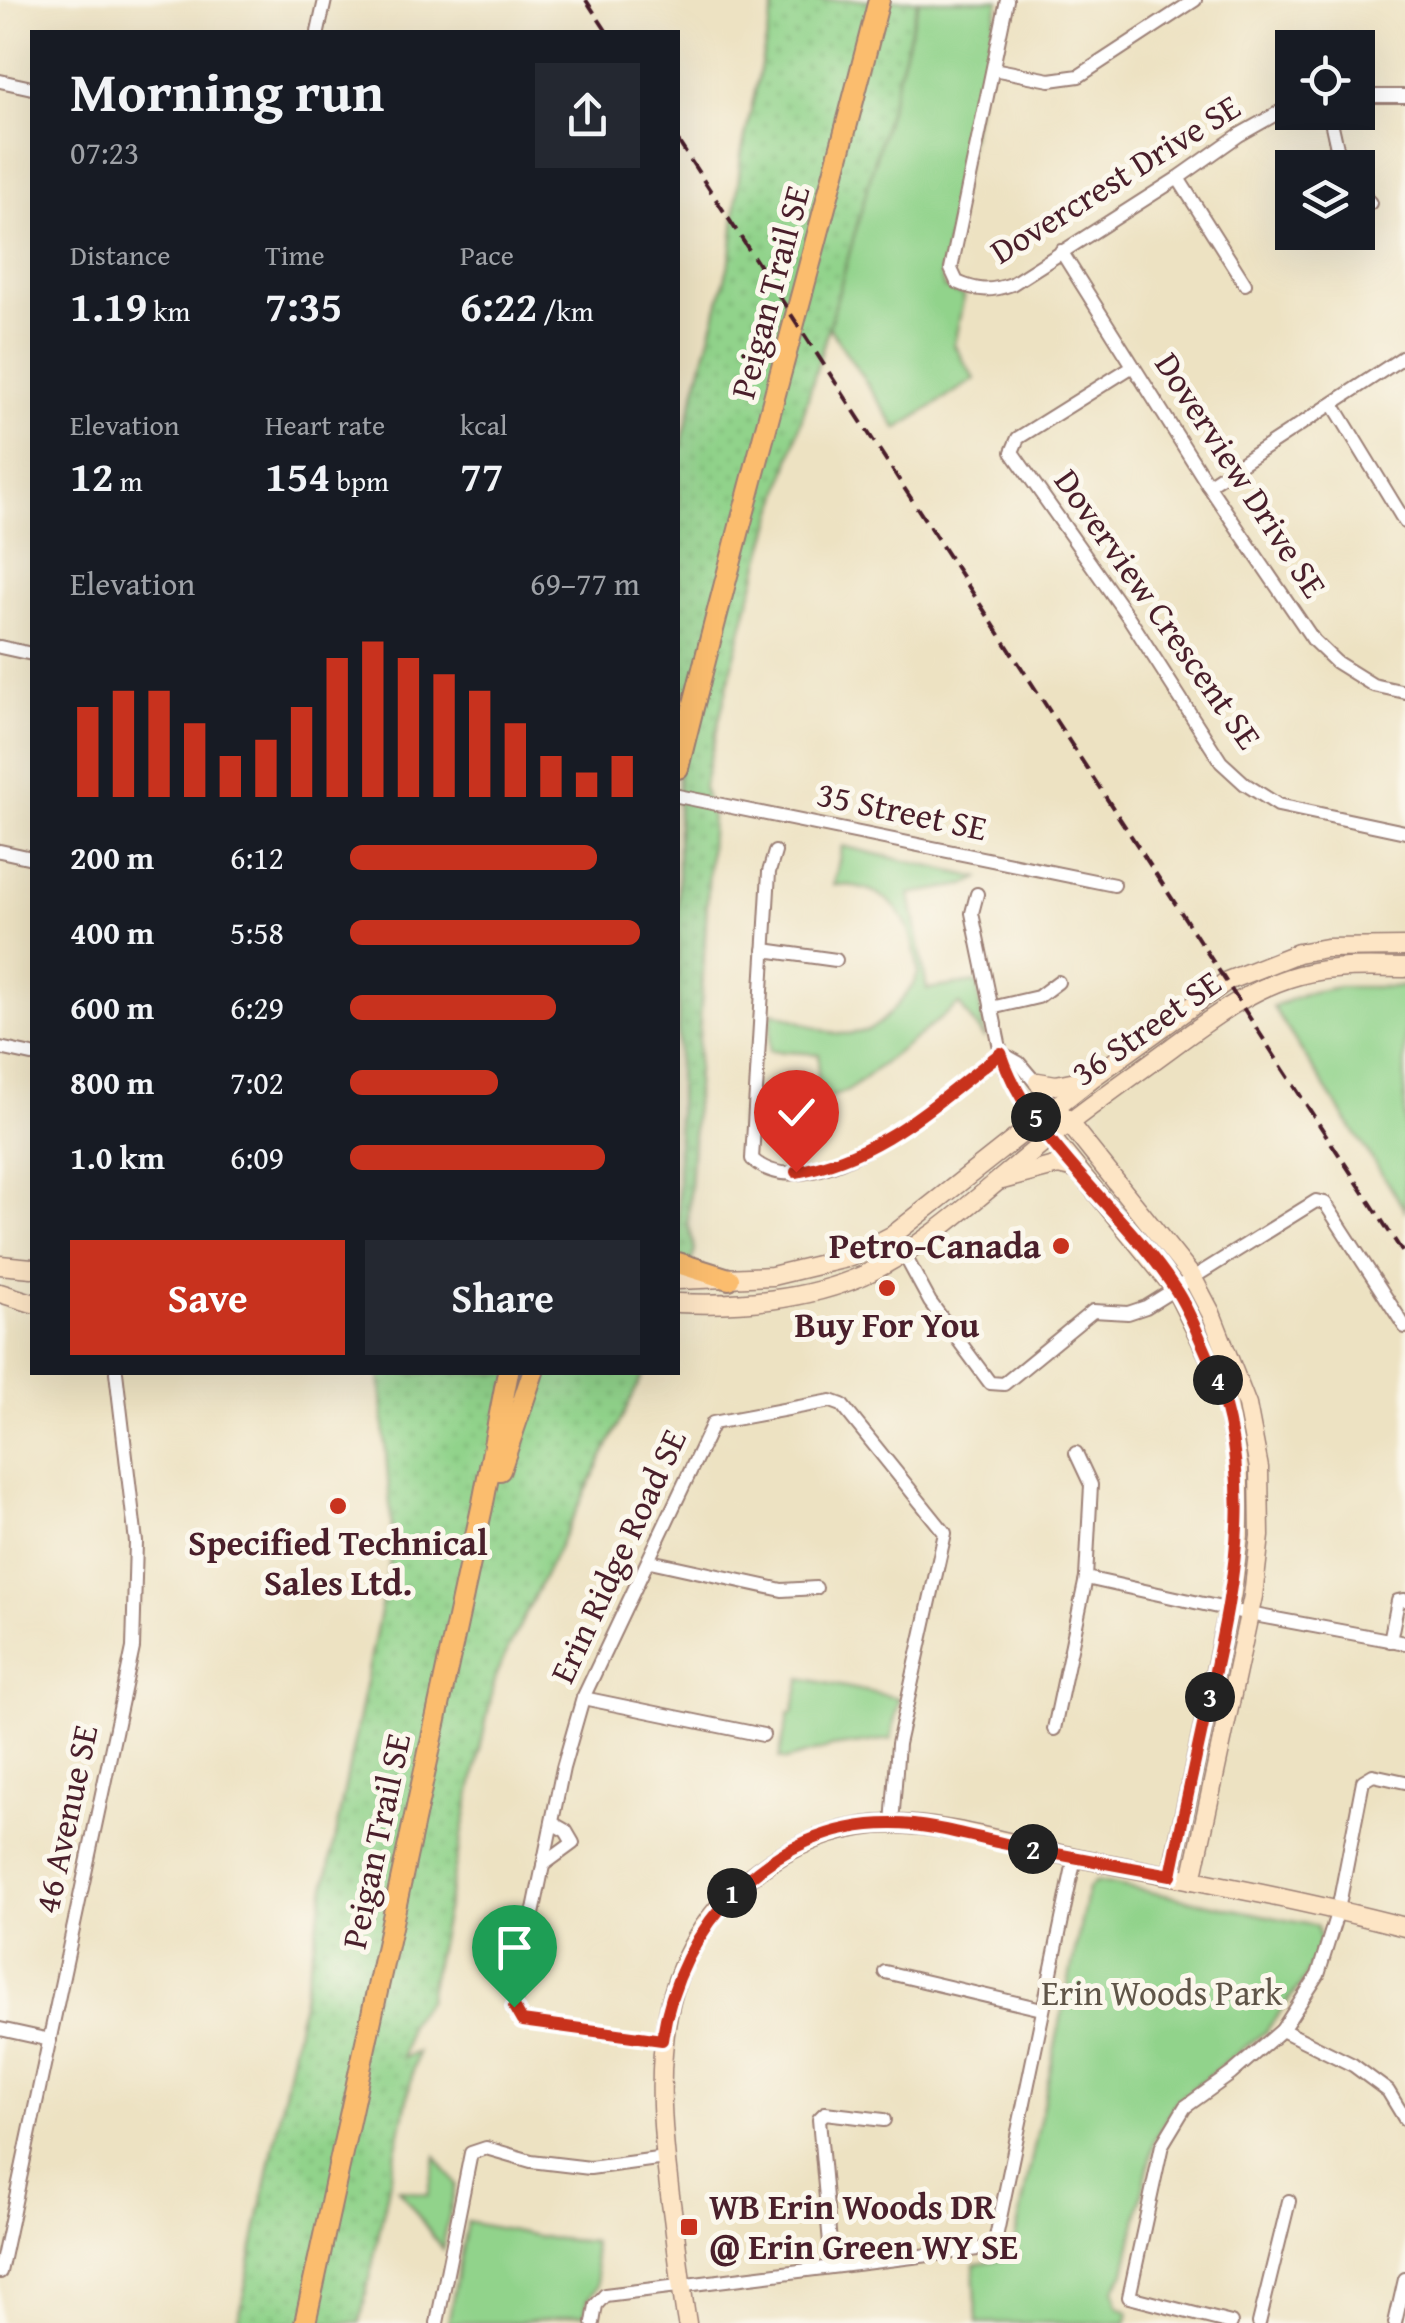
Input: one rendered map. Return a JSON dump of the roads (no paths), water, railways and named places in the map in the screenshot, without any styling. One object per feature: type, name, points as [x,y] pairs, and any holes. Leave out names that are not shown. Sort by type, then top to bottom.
[{"type":"main road","name":"Peigan Trail SE","points":[[680,760],[719,599],[880,0]]},
{"type":"main road","name":"Peigan Trail SE","points":[[680,706],[719,599]]},
{"type":"main road","points":[[680,1264],[730,1279]]},
{"type":"main road","name":"Peigan Trail SE","points":[[304,2323],[507,1375]]},
{"type":"main road","points":[[483,1503],[503,1463],[532,1375]]},
{"type":"street","points":[[318,30],[325,0]]},
{"type":"street","name":"Dovercrest Drive SE","points":[[1007,0],[951,270],[956,282],[972,289],[992,291],[1012,284],[1275,114]]},
{"type":"street","points":[[992,69],[1050,80],[1079,76],[1195,0]]},
{"type":"street","points":[[0,81],[30,88]]},
{"type":"street","points":[[1375,96],[1405,96]]},
{"type":"street","points":[[1178,178],[1245,284]]},
{"type":"street","name":"Doverview Drive SE","points":[[1062,251],[1208,485],[1314,641],[1336,662],[1373,685],[1405,692]]},
{"type":"street","points":[[1208,485],[1405,356]]},
{"type":"street","name":"Doverview Crescent SE","points":[[1133,366],[1018,438],[1012,452],[1129,618],[1221,762],[1245,784],[1278,804],[1405,832]]},
{"type":"street","points":[[1334,404],[1405,522]]},
{"type":"street","points":[[0,646],[30,654]]},
{"type":"street","name":"35 Street SE","points":[[680,796],[1114,885]]},
{"type":"street","points":[[0,851],[30,858]]},
{"type":"street","points":[[775,852],[769,872],[752,1159],[765,1170],[796,1172],[856,1156],[894,1135],[1001,1053]]},
{"type":"street","points":[[978,894],[972,913],[1007,1072],[1051,1137],[1175,1289],[1211,1361],[1226,1405],[1239,1469],[1239,1536],[1229,1610],[1171,1875]]},
{"type":"street","name":"36 Street SE","points":[[680,1304],[776,1298],[823,1289],[861,1276],[904,1254],[996,1182],[1051,1137],[1092,1078],[1226,982],[1268,964],[1326,948],[1405,947]]},
{"type":"street","points":[[764,950],[836,960]]},
{"type":"street","name":"36 Street SE","points":[[680,1280],[772,1276],[816,1268],[851,1256],[880,1242],[931,1207],[1039,1121],[1063,1115],[1211,1018],[1271,985],[1329,969],[1405,968]]},
{"type":"street","points":[[991,1008],[1038,997],[1058,982]]},
{"type":"street","points":[[0,1048],[30,1055]]},
{"type":"street","points":[[1001,1053],[1019,1063],[1038,1082],[1192,1277],[1211,1313],[1247,1404],[1259,1468],[1260,1536],[1249,1614],[1192,1880]]},
{"type":"street","points":[[1038,1082],[1056,1086],[1092,1078]]},
{"type":"street","points":[[996,1182],[1058,1165],[1076,1169]]},
{"type":"street","points":[[904,1254],[930,1302],[990,1383],[1004,1384],[1093,1311],[1128,1314],[1146,1307],[1316,1201],[1325,1203],[1405,1328]]},
{"type":"street","points":[[0,1264],[30,1268]]},
{"type":"street","points":[[0,1286],[30,1289]]},
{"type":"street","points":[[0,1293],[30,1302]]},
{"type":"street","name":"46 Avenue SE","points":[[0,2272],[132,1648],[137,1596],[136,1542],[116,1375]]},
{"type":"street","name":"Erin Ridge Road SE","points":[[662,2040],[522,2021],[514,2007],[583,1698],[713,1423],[830,1400],[842,1405],[945,1532],[898,1744],[892,1824]]},
{"type":"street","points":[[1054,1729],[1086,1578],[1091,1486],[1076,1454]]},
{"type":"street","points":[[650,1561],[782,1590],[816,1588]]},
{"type":"street","points":[[1086,1578],[1405,1643]]},
{"type":"street","points":[[1390,1641],[1398,1601],[1405,1600]]},
{"type":"street","points":[[583,1698],[763,1735]]},
{"type":"street","points":[[1231,2323],[1129,2297],[1162,2145],[1184,2106],[1232,2074],[1282,2030],[1318,1975],[1338,1910],[1363,1781],[1373,1776],[1405,1782]]},
{"type":"street","name":"Erin Ridge Road SE","points":[[543,1865],[573,1843],[566,1831],[552,1824]]},
{"type":"street","points":[[687,2323],[665,2158],[659,2082],[662,2040],[677,1977],[697,1936],[748,1877],[781,1856],[816,1838],[892,1824],[1171,1875],[1405,1927]]},
{"type":"street","points":[[593,2323],[596,2305],[605,2295],[994,2248],[1075,1858]]},
{"type":"street","points":[[885,1972],[1042,2008]]},
{"type":"street","points":[[0,2029],[50,2040]]},
{"type":"street","points":[[1282,2030],[1365,2074],[1388,2091],[1405,2119]]},
{"type":"street","points":[[832,2266],[820,2119],[825,2113],[884,2120]]},
{"type":"street","points":[[437,2323],[471,2152],[486,2148],[531,2161],[590,2168],[665,2158]]},
{"type":"street","points":[[1260,2323],[1289,2201]]},
{"type":"street","points":[[1396,2323],[1405,2279]]},
{"type":"railway","points":[[586,0],[606,30]]},
{"type":"railway","points":[[680,144],[1405,1256]]},
{"type":"place","name":"Petro-Canada","points":[[1061,1246]]},
{"type":"place","name":"Buy For You","points":[[887,1288]]},
{"type":"place","name":"Specified Technical Sales Ltd.","points":[[338,1506]]},
{"type":"place","name":"WB Erin Woods DR @ Erin Green WY SE","points":[[689,2227]]},
{"type":"park label","name":"Erin Woods Park","points":[[1162,1993]]}]
